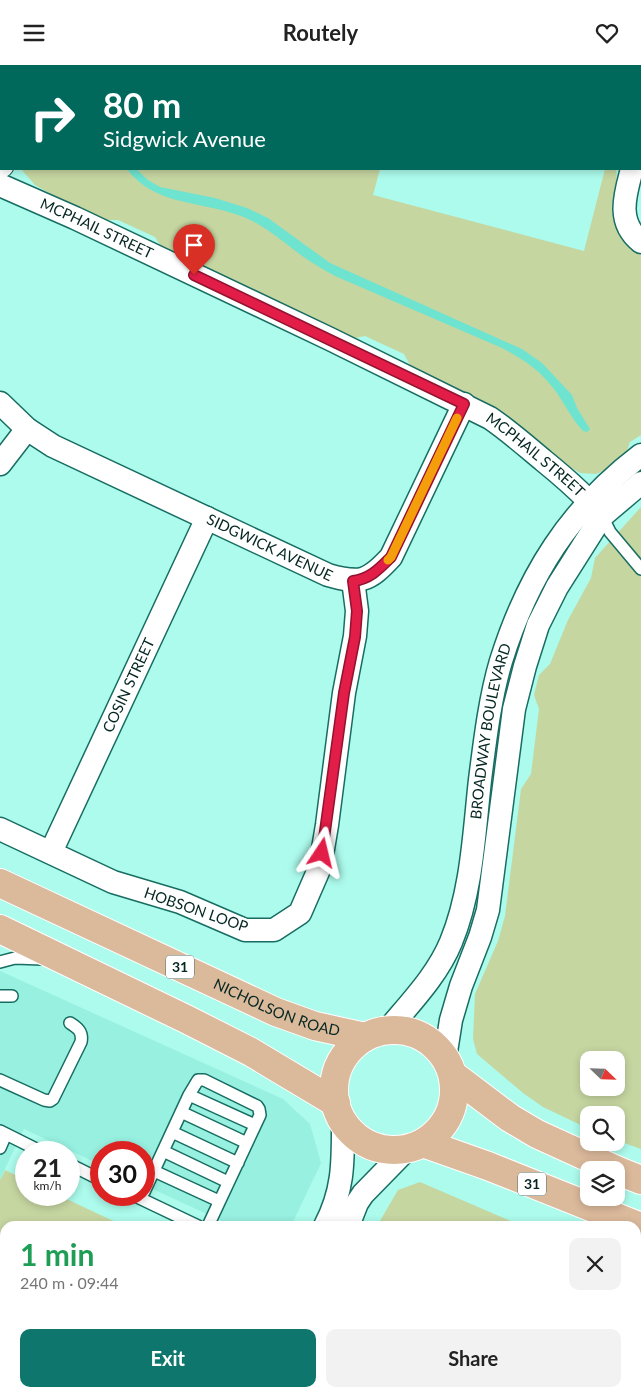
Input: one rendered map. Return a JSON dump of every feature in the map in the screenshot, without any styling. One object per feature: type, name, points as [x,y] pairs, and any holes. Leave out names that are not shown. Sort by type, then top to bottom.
[{"type":"main road","name":"NICHOLSON ROAD","points":[[0,883],[276,1012],[315,1026],[376,1034],[401,1030],[418,1034],[434,1044],[449,1066],[481,1098],[523,1126],[595,1161]]},
{"type":"main road","name":"31","points":[[0,929],[251,1052],[339,1112],[356,1137],[374,1147],[390,1150],[415,1146],[488,1166],[626,1221]]},
{"type":"main road","name":"NICHOLSON ROAD","points":[[339,1112],[334,1084],[340,1065],[350,1049],[376,1034]]},
{"type":"main road","points":[[415,1146],[438,1131],[449,1114],[455,1095],[449,1066]]},
{"type":"main road","name":"NICHOLSON ROAD","points":[[625,1174],[641,1180]]},
{"type":"street","points":[[632,170],[625,198],[624,213],[632,234],[641,242]]},
{"type":"street","name":"MCPHAIL STREET","points":[[0,185],[83,222],[464,404],[505,428],[596,508]]},
{"type":"street","name":"SIDGWICK AVENUE","points":[[0,403],[27,429],[53,446],[328,575],[353,581],[363,580],[377,572],[391,557],[464,404]]},
{"type":"street","points":[[0,465],[27,429]]},
{"type":"street","name":"BROADWAY BOULEVARD","points":[[449,1066],[453,1014],[488,910],[514,709],[525,666],[538,625],[596,508],[618,473],[641,455]]},
{"type":"street","name":"BROADWAY BOULEVARD","points":[[376,1034],[422,989],[436,970],[450,945],[460,919],[468,884],[482,761],[494,692],[501,662],[517,617],[538,573],[559,537],[596,508],[641,483]]},
{"type":"street","name":"COSIN STREET","points":[[51,852],[206,518]]},
{"type":"street","name":"HOBSON LOOP","points":[[0,829],[113,882],[180,902],[245,930],[274,930],[300,913],[320,867],[327,825],[344,693],[355,637],[357,611],[353,581]]},
{"type":"street","points":[[328,1221],[337,1200],[340,1186],[339,1112]]},
{"type":"street","points":[[350,1221],[357,1203],[363,1195],[415,1146]]},
{"type":"lane","points":[[596,508],[610,532],[641,569]]},
{"type":"lane","points":[[0,962],[15,958],[35,958],[76,965]]},
{"type":"lane","points":[[0,996],[12,996]]},
{"type":"lane","points":[[0,1079],[44,1100],[50,1101],[56,1095],[81,1042],[81,1032],[70,1023]]},
{"type":"lane","points":[[155,1169],[189,1095],[198,1080],[204,1080],[257,1105],[260,1109],[260,1115],[210,1221]]},
{"type":"lane","points":[[189,1095],[255,1125]]},
{"type":"lane","points":[[181,1112],[247,1143]]},
{"type":"lane","points":[[172,1132],[238,1163]]},
{"type":"lane","points":[[0,1147],[3,1133],[19,1141]]},
{"type":"lane","points":[[163,1151],[228,1182]]},
{"type":"lane","points":[[155,1171],[219,1201]]},
{"type":"lane","points":[[155,1203],[189,1221]]},
{"type":"shaded area","points":[[22,170],[380,170],[373,195],[584,251],[605,170],[616,170],[612,203],[613,219],[624,240],[641,255],[641,435],[630,442],[626,454],[610,468],[596,474],[580,473],[568,466],[514,421],[480,400],[411,367],[404,354],[365,336],[351,339],[163,249],[155,237],[118,220],[102,220],[35,185]]},
{"type":"shaded area","points":[[128,170],[137,170],[148,180],[160,187],[215,198],[247,208],[268,218],[330,263],[522,349],[542,363],[572,395],[577,408],[590,429],[587,432],[583,431],[554,388],[544,377],[508,351],[335,276],[308,260],[268,230],[250,220],[226,211],[179,201],[151,190],[138,181]]},
{"type":"shaded area","points":[[641,507],[641,1149],[625,1143],[625,1106],[580,1106],[580,1125],[543,1107],[523,1093],[477,1054],[473,1039],[475,994],[498,941],[505,916],[521,789],[531,774],[539,709],[534,695],[539,675],[550,664],[568,620],[591,578],[595,558]]},
{"type":"shaded area","points":[[0,971],[283,1099],[310,1124],[321,1163],[293,1221],[222,1221],[155,1190],[155,1141],[90,1141],[90,1160],[80,1155],[80,1141],[50,1141],[24,1129],[18,1141],[15,1141],[15,1148],[0,1179]]},
{"type":"shaded area","points":[[5,1170],[15,1175],[15,1206],[80,1205],[113,1221],[0,1221],[0,1180]]},
{"type":"shaded area","points":[[420,1182],[510,1221],[380,1221],[398,1190]]},
{"type":"slow traffic","points":[[388,560],[457,418]]},
{"type":"route","points":[[194,275],[464,404],[391,557],[377,572],[363,580],[353,581],[357,611],[355,637],[344,693],[322,853]]}]
